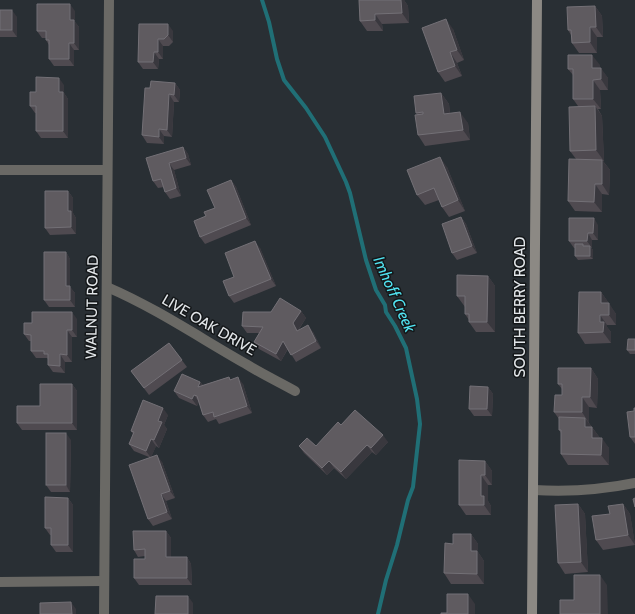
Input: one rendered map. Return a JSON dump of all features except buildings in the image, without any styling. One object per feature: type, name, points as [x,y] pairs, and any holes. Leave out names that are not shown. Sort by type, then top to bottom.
[{"type":"street","name":"WALNUT ROAD","points":[[104,614],[109,0]]},
{"type":"street","name":"SOUTH BERRY ROAD","points":[[532,614],[537,0]]},
{"type":"street","points":[[0,170],[107,170]]},
{"type":"street","name":"LIVE OAK DRIVE","points":[[107,287],[169,318],[247,365],[295,390]]},
{"type":"street","points":[[534,490],[556,491],[609,488],[635,483]]},
{"type":"street","points":[[0,582],[104,581]]},
{"type":"waterway","name":"Imhoff Creek","points":[[262,0],[284,80],[306,108],[325,137],[346,182],[366,260],[376,290],[385,305],[386,312],[406,348],[417,399],[420,424],[413,487],[408,500],[378,614]]}]
